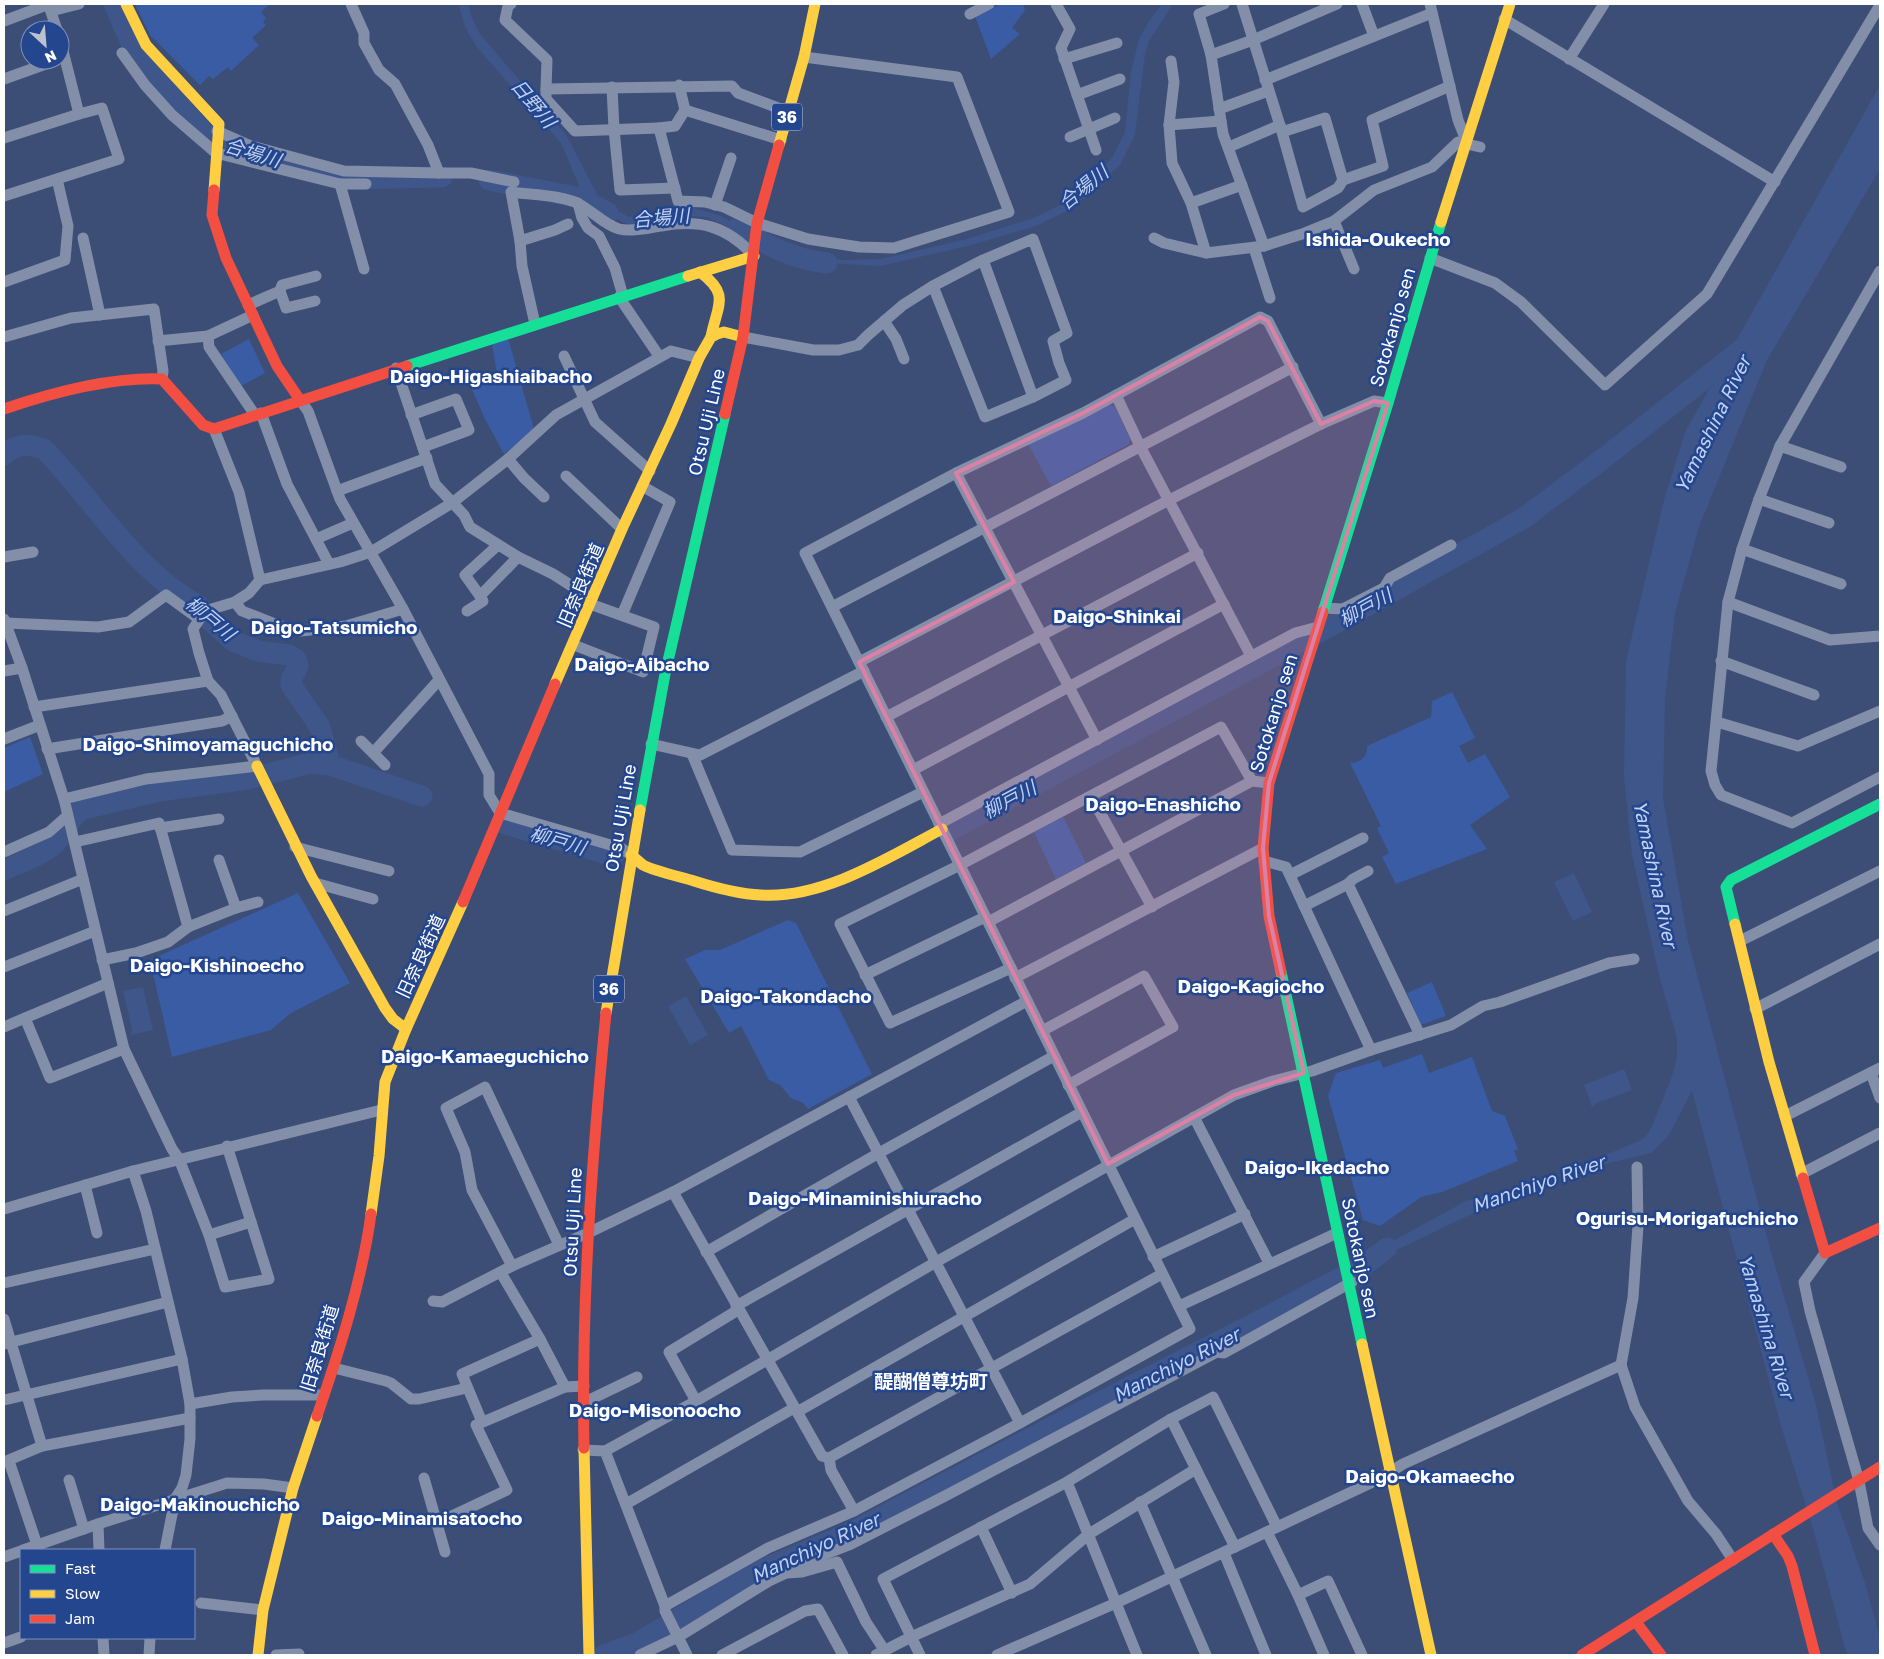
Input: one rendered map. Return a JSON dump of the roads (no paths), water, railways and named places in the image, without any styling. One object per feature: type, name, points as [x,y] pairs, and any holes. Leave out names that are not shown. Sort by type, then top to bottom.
[{"type":"street","points":[[4,21],[49,6],[79,4]]},
{"type":"street","points":[[126,4],[146,45],[219,124],[212,215],[226,258],[277,366],[308,411],[337,491],[353,523],[402,609],[489,774],[489,795],[500,813],[621,848],[643,865],[736,892],[763,895],[789,894],[834,883],[941,827],[1251,656],[1295,633],[1318,627]]},
{"type":"street","points":[[351,4],[364,33],[364,43],[379,70],[395,84],[428,146],[439,173]]},
{"type":"street","points":[[511,4],[508,6],[505,20],[547,60],[546,99],[575,131],[675,126],[685,110],[679,85]]},
{"type":"street","name":"Otsu Uji Line","points":[[589,1654],[583,1403],[588,1233],[593,1144],[606,1011],[631,855],[665,674],[743,337],[757,227],[804,57],[815,4]]},
{"type":"street","points":[[970,14],[989,4]]},
{"type":"street","points":[[1056,4],[1070,29],[1061,48],[1096,150]]},
{"type":"street","points":[[1224,4],[1199,14],[1211,55],[1223,134],[1242,185],[1259,247],[1270,298]]},
{"type":"street","points":[[1242,4],[1303,207],[1338,188],[1343,180],[1383,166],[1372,120],[1450,86]]},
{"type":"street","points":[[1211,55],[1253,40],[1338,4]]},
{"type":"street","points":[[1362,4],[1374,36]]},
{"type":"street","name":"Sotokanjo sen","points":[[1432,1655],[1350,1283],[1337,1234],[1269,916],[1263,848],[1269,783],[1510,4]]},
{"type":"street","points":[[1570,59],[1604,4]]},
{"type":"street","points":[[1430,258],[1495,283],[1521,302],[1605,385],[1707,294],[1880,5]]},
{"type":"street","points":[[49,6],[54,20]]},
{"type":"street","points":[[1219,109],[1431,8],[1458,120],[1467,143]]},
{"type":"street","points":[[1504,19],[1775,182]]},
{"type":"street","points":[[1064,59],[1117,42]]},
{"type":"street","points":[[122,53],[145,85],[172,115],[217,141],[343,179],[366,184]]},
{"type":"street","points":[[659,128],[678,201],[705,202],[724,207],[757,227],[808,239],[860,247],[894,248],[1009,212],[957,77],[804,57]]},
{"type":"street","points":[[1172,61],[1174,82],[1169,125],[1172,163],[1191,203],[1206,253]]},
{"type":"street","points":[[4,79],[30,70]]},
{"type":"street","points":[[65,70],[79,114]]},
{"type":"street","points":[[1077,95],[1120,79]]},
{"type":"street","points":[[546,89],[679,85],[732,86],[738,93],[789,112]]},
{"type":"street","points":[[612,87],[620,190],[675,188]]},
{"type":"street","points":[[4,138],[102,108],[120,159],[4,196]]},
{"type":"street","points":[[685,110],[781,140]]},
{"type":"street","points":[[1070,137],[1114,118]]},
{"type":"street","points":[[1229,146],[1281,129],[1325,118],[1343,180]]},
{"type":"street","points":[[1169,125],[1221,121]]},
{"type":"street","points":[[217,141],[251,146],[343,179],[471,173],[578,203],[617,228],[634,230],[681,222],[704,224],[740,241],[755,251]]},
{"type":"street","points":[[1154,238],[1164,243],[1206,253],[1259,247],[1302,234],[1334,221],[1374,190],[1432,167],[1458,142],[1480,148]]},
{"type":"street","points":[[715,205],[731,158]]},
{"type":"street","points":[[4,282],[64,260],[68,226],[57,179]]},
{"type":"street","points":[[343,179],[364,269]]},
{"type":"street","points":[[512,185],[522,266],[535,324]]},
{"type":"street","points":[[1191,203],[1242,185]]},
{"type":"street","points":[[578,203],[582,218],[588,228],[599,236],[615,268],[621,296],[659,356]]},
{"type":"street","points":[[1334,221],[1354,268]]},
{"type":"street","points":[[520,241],[568,224]]},
{"type":"street","points":[[83,238],[100,315]]},
{"type":"street","points":[[711,338],[724,332],[813,350],[839,350],[858,345],[903,306],[933,286],[983,260],[1033,239],[1068,333],[1053,341],[1066,380],[1033,397],[985,417],[933,286]]},
{"type":"street","points":[[4,409],[38,397],[103,384],[150,378],[162,379],[203,425],[214,429],[396,368],[700,272],[755,251]]},
{"type":"street","points":[[983,260],[1033,397]]},
{"type":"street","points":[[1880,271],[1780,446],[1742,549],[1728,602],[1711,771],[1715,785],[1721,795],[1792,823],[1880,777]]},
{"type":"street","name":"旧奈良街道","points":[[258,1655],[263,1610],[293,1488],[334,1368],[367,1245],[379,1156],[381,1110],[385,1082],[406,1029],[458,916],[500,813],[574,646],[622,529],[650,471],[699,358],[711,338],[713,322],[721,301],[720,294],[712,280],[700,272]]},
{"type":"street","points":[[315,301],[286,308],[280,291],[282,285],[316,276]]},
{"type":"street","points":[[158,341],[208,336],[280,291]]},
{"type":"street","points":[[4,337],[71,318],[154,309],[163,371],[162,379]]},
{"type":"street","points":[[665,1609],[768,1548],[854,1511],[1020,1423],[1190,1329],[805,553],[956,473],[1083,413],[1260,318],[1268,321],[1321,424]]},
{"type":"street","points":[[884,321],[896,339],[904,359]]},
{"type":"street","points":[[208,336],[209,347],[258,414],[287,484],[330,564]]},
{"type":"street","points":[[406,1029],[392,1019],[385,1008],[315,883],[221,695],[208,681],[194,629],[205,611],[235,602],[249,593],[260,580],[330,564],[371,552],[452,503],[508,458],[556,415],[659,356],[670,351],[699,358]]},
{"type":"street","points":[[564,356],[595,422],[650,471]]},
{"type":"street","points":[[832,607],[1293,367]]},
{"type":"street","points":[[396,368],[435,484],[464,515],[470,527],[518,557],[553,574],[591,601],[622,616],[654,627],[643,672],[574,646]]},
{"type":"street","points":[[1116,395],[1140,446],[1251,656]]},
{"type":"street","points":[[337,491],[425,452],[469,430],[456,399],[411,415]]},
{"type":"street","points":[[651,744],[700,755],[1014,582],[1169,500],[1321,424],[1374,401],[1388,402]]},
{"type":"street","points":[[214,429],[239,492],[260,580]]},
{"type":"street","points":[[1780,446],[1841,467]]},
{"type":"street","points":[[508,458],[524,478],[544,497]]},
{"type":"street","points":[[956,473],[1096,740]]},
{"type":"street","points":[[566,476],[622,529]]},
{"type":"street","points":[[622,616],[670,502],[642,486]]},
{"type":"street","points":[[1759,499],[1829,523]]},
{"type":"street","points":[[316,539],[353,523]]},
{"type":"street","points":[[467,611],[483,601],[465,575],[498,545]]},
{"type":"street","points":[[1324,608],[1342,608],[1384,588],[1390,578],[1451,545]]},
{"type":"street","points":[[1742,549],[1841,584]]},
{"type":"street","points":[[4,557],[33,552]]},
{"type":"street","points":[[886,717],[1198,553]]},
{"type":"street","points":[[480,596],[518,557]]},
{"type":"street","points":[[199,618],[166,595],[129,622],[98,627],[5,621],[9,647],[22,668],[64,799],[124,1049],[168,1140],[179,1158],[209,1234],[225,1287],[269,1279],[227,1146]]},
{"type":"street","points":[[235,602],[242,611],[301,631],[346,626],[402,609]]},
{"type":"street","points":[[1728,602],[1830,640],[1880,636]]},
{"type":"street","points":[[913,770],[1224,604]]},
{"type":"street","points":[[1721,661],[1814,694]]},
{"type":"street","points":[[4,671],[22,668]]},
{"type":"street","points":[[373,753],[439,680]]},
{"type":"street","points":[[34,707],[208,681]]},
{"type":"street","points":[[1717,722],[1798,746],[1880,711]]},
{"type":"street","points":[[47,749],[222,721],[232,716]]},
{"type":"street","points":[[4,739],[40,725]]},
{"type":"street","points":[[1252,781],[1221,727],[960,865],[840,924],[890,1023],[1013,973],[1152,907],[1263,848]]},
{"type":"street","points":[[361,741],[385,765]]},
{"type":"street","points":[[692,754],[732,850],[800,852],[924,792]]},
{"type":"street","points":[[64,799],[146,779],[261,773]]},
{"type":"street","points":[[866,974],[986,919],[1122,851],[1252,781],[1269,783]]},
{"type":"street","points":[[1091,796],[1152,907]]},
{"type":"street","points":[[1825,1253],[1755,1009],[1726,887],[1731,880],[1880,804]]},
{"type":"street","points":[[4,852],[49,832],[68,816]]},
{"type":"street","points":[[160,828],[219,819]]},
{"type":"street","points":[[74,841],[159,823],[188,928]]},
{"type":"street","points":[[1290,875],[1363,838]]},
{"type":"street","points":[[296,847],[389,870]]},
{"type":"street","points":[[219,860],[236,908]]},
{"type":"street","points":[[1264,861],[1286,867],[1370,1050]]},
{"type":"street","points":[[1304,906],[1348,884],[1368,871]]},
{"type":"street","points":[[1740,941],[1880,871]]},
{"type":"street","points":[[4,911],[83,879]]},
{"type":"street","points":[[315,883],[373,899]]},
{"type":"street","points":[[1348,884],[1420,1035]]},
{"type":"street","points":[[102,960],[168,942],[188,928],[236,908],[258,902]]},
{"type":"street","points":[[4,967],[95,931]]},
{"type":"street","points":[[1755,1009],[1880,944]]},
{"type":"street","points":[[583,1450],[605,1451],[767,1361],[1108,1164],[1234,1095],[1273,1081],[1312,1072],[1370,1050],[1451,1025],[1483,1006],[1500,1002],[1609,963],[1634,959]]},
{"type":"street","points":[[1042,1031],[1144,976],[1173,1027],[1068,1085]]},
{"type":"street","points":[[4,1027],[108,983]]},
{"type":"street","points":[[433,1301],[442,1302],[512,1266],[588,1233],[673,1192],[1027,1001]]},
{"type":"street","points":[[25,1018],[50,1078],[124,1049]]},
{"type":"street","points":[[706,1252],[1054,1056]]},
{"type":"street","points":[[1785,1116],[1876,1071],[1880,1098]]},
{"type":"street","points":[[512,1266],[472,1190],[465,1152],[446,1108],[485,1087],[559,1245]]},
{"type":"street","points":[[849,1097],[1020,1423]]},
{"type":"street","points":[[4,1209],[133,1170],[381,1110]]},
{"type":"street","points":[[696,1401],[669,1352],[737,1308],[908,1209],[1082,1112]]},
{"type":"street","points":[[1194,1117],[1269,1264]]},
{"type":"street","points":[[1801,1174],[1880,1133]]},
{"type":"street","points":[[1637,1166],[1638,1226],[1633,1298],[1621,1365],[1636,1407],[1688,1501],[1716,1534],[1733,1560]]},
{"type":"street","points":[[133,1170],[146,1211],[182,1359],[190,1404],[186,1475],[182,1488],[175,1499],[165,1549]]},
{"type":"street","points":[[85,1184],[97,1233]]},
{"type":"street","points":[[673,1192],[822,1456],[830,1458],[1162,1274]]},
{"type":"street","points":[[1153,1257],[1245,1214]]},
{"type":"street","points":[[626,1504],[1135,1219]]},
{"type":"street","points":[[209,1234],[251,1222]]},
{"type":"street","points":[[1880,1228],[1825,1253],[1804,1282],[1868,1528],[1880,1545]]},
{"type":"street","points":[[1179,1306],[1337,1234]]},
{"type":"street","points":[[4,1283],[155,1249]]},
{"type":"street","points":[[501,1273],[540,1339],[565,1388]]},
{"type":"street","points":[[640,1655],[798,1565],[849,1544],[945,1496],[1217,1352],[1224,1353],[1350,1283]]},
{"type":"street","points":[[7,1343],[168,1302]]},
{"type":"street","points":[[4,1319],[7,1343],[42,1446]]},
{"type":"street","points":[[482,1422],[462,1374],[540,1339]]},
{"type":"street","points":[[4,1400],[182,1359]]},
{"type":"street","points":[[997,1655],[1172,1577],[1379,1479],[1390,1471],[1621,1365]]},
{"type":"street","points":[[334,1368],[391,1383],[411,1399],[419,1399],[467,1388]]},
{"type":"street","points":[[583,1403],[637,1377]]},
{"type":"street","points":[[437,1523],[507,1490],[476,1424],[565,1388],[584,1386]]},
{"type":"street","points":[[190,1404],[232,1397],[324,1395]]},
{"type":"street","points":[[920,1655],[883,1579],[1067,1482],[1171,1419],[1213,1397],[1272,1529],[1324,1655]]},
{"type":"street","points":[[37,1545],[6,1462],[42,1446],[190,1418]]},
{"type":"street","points":[[1171,1419],[1235,1547]]},
{"type":"street","points":[[605,1451],[665,1609],[687,1655]]},
{"type":"street","points":[[830,1458],[832,1470],[854,1511]]},
{"type":"street","points":[[1582,1655],[1880,1467]]},
{"type":"street","points":[[786,1573],[802,1572],[837,1562],[880,1653],[1030,1584],[1089,1534],[1196,1469]]},
{"type":"street","points":[[424,1478],[445,1552]]},
{"type":"street","points":[[69,1480],[84,1529]]},
{"type":"street","points":[[1067,1482],[1137,1655]]},
{"type":"street","points":[[27,1549],[227,1483],[264,1484],[293,1488]]},
{"type":"street","points":[[1140,1502],[1206,1655]]},
{"type":"street","points":[[98,1524],[99,1549]]},
{"type":"street","points":[[981,1528],[1012,1593]]},
{"type":"street","points":[[1773,1534],[1788,1556],[1792,1566],[1814,1655]]},
{"type":"street","points":[[4,1557],[20,1552]]},
{"type":"street","points":[[1224,1552],[1266,1655]]},
{"type":"street","points":[[1298,1595],[1328,1581],[1362,1655]]},
{"type":"street","points":[[201,1604],[263,1610]]},
{"type":"street","points":[[722,1655],[805,1611],[818,1609],[842,1655]]},
{"type":"street","points":[[1636,1622],[1661,1655]]},
{"type":"street","points":[[4,1643],[20,1637]]},
{"type":"street","points":[[103,1639],[104,1655]]},
{"type":"street","points":[[149,1655],[150,1639]]},
{"type":"street","points":[[276,1655],[299,1654]]},
{"type":"water","name":"日野川","points":[[459,4],[469,4],[471,16],[480,34],[567,136],[601,202],[629,217],[694,208],[719,215],[763,239],[809,256],[844,260],[880,259],[967,239],[1033,218],[1069,201],[1112,158],[1125,132],[1131,72],[1139,39],[1149,21],[1162,4],[1173,4],[1149,41],[1145,54],[1135,135],[1120,165],[1073,208],[1036,226],[968,246],[880,266],[809,262],[706,217],[681,216],[629,225],[582,202],[583,195],[561,143],[476,46],[464,24]]},
{"type":"water","name":"Yamashina River","points":[[1880,85],[1880,169],[1767,360],[1699,527],[1675,613],[1665,698],[1663,798],[1688,941],[1771,1252],[1815,1401],[1837,1503],[1865,1583],[1880,1638],[1880,1655],[1847,1655],[1812,1525],[1781,1426],[1692,1091],[1669,1135],[1651,1153],[1547,1178],[1363,1266],[1067,1419],[1466,1201],[1560,1174],[1639,1141],[1647,1135],[1672,1076],[1677,1058],[1677,1038],[1659,975],[1632,855],[1624,776],[1626,661],[1665,496],[1686,430]]},
{"type":"water","points":[[1574,873],[1592,912],[1573,921],[1554,882]]},
{"type":"water","points":[[143,987],[153,1030],[131,1035],[132,1029],[123,991]]},
{"type":"water","points":[[686,996],[708,1035],[690,1045],[668,1006]]},
{"type":"water","points":[[1624,1069],[1632,1090],[1597,1103],[1592,1107],[1584,1085]]},
{"type":"waterway","name":"合場川","points":[[114,4],[138,59],[206,135],[232,148],[354,179],[442,177]]},
{"type":"waterway","name":"合場川","points":[[489,180],[581,198],[608,213]]},
{"type":"waterway","name":"合場川","points":[[737,228],[791,255],[827,263]]},
{"type":"waterway","name":"柳戸川","points":[[949,831],[1347,617],[1524,518],[1604,458],[1747,345]]},
{"type":"waterway","name":"柳戸川","points":[[4,455],[14,448],[24,445],[45,450],[135,555],[176,591],[199,606],[202,613],[233,641],[258,651],[289,655],[296,659],[298,666],[291,680],[291,685],[320,727],[330,765],[422,796]]},
{"type":"waterway","points":[[4,870],[52,846],[80,810],[159,791],[248,779],[311,763],[330,765]]},
{"type":"waterway","name":"柳戸川","points":[[502,823],[614,856]]},
{"type":"waterway","name":"Manchiyo River","points":[[604,1655],[639,1642],[754,1573],[852,1532],[1270,1315],[1363,1266],[1387,1248]]},
{"type":"district","name":"Ishida-Oukecho","points":[[1378,238]]},
{"type":"district","name":"Daigo-Higashiaibacho","points":[[491,375]]},
{"type":"district","name":"Daigo-Shinkai","points":[[1117,615]]},
{"type":"district","name":"Daigo-Tatsumicho","points":[[334,626]]},
{"type":"district","name":"Daigo-Aibacho","points":[[642,663]]},
{"type":"district","name":"Daigo-Shimoyamaguchicho","points":[[208,743]]},
{"type":"district","name":"Daigo-Enashicho","points":[[1163,803]]},
{"type":"district","name":"Daigo-Kishinoecho","points":[[217,964]]},
{"type":"district","name":"Daigo-Kagiocho","points":[[1251,985]]},
{"type":"district","name":"Daigo-Takondacho","points":[[786,995]]},
{"type":"district","name":"Daigo-Kamaeguchicho","points":[[485,1055]]},
{"type":"district","name":"Daigo-Ikedacho","points":[[1317,1166]]},
{"type":"district","name":"Daigo-Minaminishiuracho","points":[[865,1197]]},
{"type":"district","name":"Ogurisu-Morigafuchicho","points":[[1687,1217]]},
{"type":"district","name":"醍醐僧尊坊町","points":[[931,1380]]},
{"type":"district","name":"Daigo-Misonoocho","points":[[655,1409]]},
{"type":"district","name":"Daigo-Okamaecho","points":[[1430,1475]]},
{"type":"district","name":"Daigo-Makinouchicho","points":[[200,1503]]},
{"type":"district","name":"Daigo-Minamisatocho","points":[[422,1517]]}]
